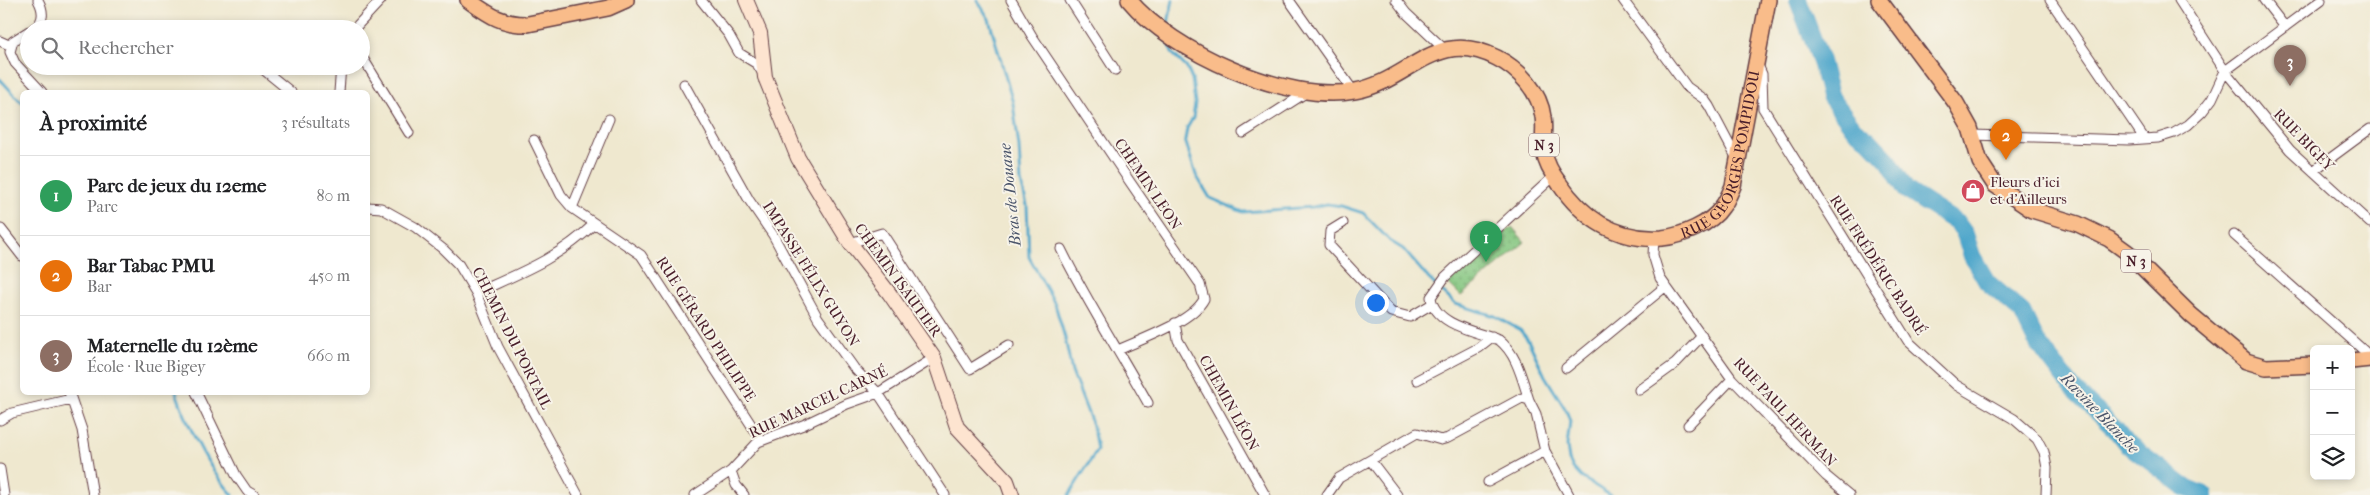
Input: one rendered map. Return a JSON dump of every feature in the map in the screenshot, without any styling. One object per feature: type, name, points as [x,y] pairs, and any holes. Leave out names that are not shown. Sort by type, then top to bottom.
[{"type":"main road","points":[[468,0],[495,19],[516,24],[528,24],[608,8],[626,0]]},
{"type":"main road","name":"CHEMIN ISAUTIER","points":[[746,0],[760,32],[765,77],[798,158],[850,243],[889,293],[934,358],[957,427],[1007,481],[1012,495]]},
{"type":"main road","name":"RUE GEORGES POMPIDOU","points":[[1129,0],[1138,11],[1159,29],[1236,71],[1285,87],[1307,91],[1354,92],[1371,86],[1443,48],[1459,46],[1497,58],[1514,68],[1528,83],[1537,99],[1543,116],[1544,151],[1554,176],[1567,196],[1583,213],[1603,226],[1628,235],[1654,238],[1673,237],[1694,230],[1721,208],[1733,186],[1739,163],[1768,0]]},
{"type":"main road","name":"N 3","points":[[1879,0],[1956,103],[1973,135],[1980,162],[1995,185],[2042,215],[2078,224],[2109,239],[2127,252],[2191,315],[2246,361],[2266,367],[2310,365]]},
{"type":"main road","points":[[2355,360],[2370,357]]},
{"type":"street","points":[[38,0],[42,7],[41,20]]},
{"type":"street","points":[[362,20],[381,0]]},
{"type":"street","name":"CHEMIN ISAUTIER","points":[[701,0],[729,35],[739,53],[757,64],[765,77]]},
{"type":"street","name":"CHEMIN LEON","points":[[1011,0],[1068,90],[1200,284],[1204,299],[1199,309],[1175,323],[1118,350]]},
{"type":"street","points":[[1070,0],[1115,70]]},
{"type":"street","points":[[1289,0],[1354,92]]},
{"type":"street","points":[[1396,0],[1406,13],[1443,48]]},
{"type":"street","points":[[1623,0],[1687,87],[1704,99],[1709,106],[1739,163]]},
{"type":"street","points":[[2050,0],[2144,138]]},
{"type":"street","name":"RUE BIGEY","points":[[2178,0],[2225,70],[2290,150],[2370,223]]},
{"type":"street","points":[[2264,0],[2284,26]]},
{"type":"street","points":[[1973,135],[2144,138],[2174,133],[2188,125],[2212,100],[2225,70],[2321,0]]},
{"type":"street","points":[[20,36],[11,46],[10,52],[20,68]]},
{"type":"street","points":[[0,41],[11,46]]},
{"type":"street","name":"RUE FRÉDÉRIC BADRÉ","points":[[1757,63],[1762,74],[1763,108],[1908,341],[1956,385],[2014,419],[2037,439],[2044,452],[2047,468],[2046,495]]},
{"type":"street","points":[[370,70],[409,133]]},
{"type":"street","points":[[26,75],[40,90]]},
{"type":"street","points":[[270,75],[289,90]]},
{"type":"street","points":[[338,90],[340,75]]},
{"type":"street","name":"IMPASSE FÉLIX GUYON","points":[[684,84],[749,200],[773,235],[818,318],[854,368],[878,393],[945,495]]},
{"type":"street","points":[[1243,134],[1307,91]]},
{"type":"street","points":[[572,208],[609,118]]},
{"type":"street","points":[[2313,171],[2369,131]]},
{"type":"street","name":"RUE GÉRARD PHILIPPE","points":[[534,140],[561,195],[572,208],[641,255],[761,440]]},
{"type":"street","points":[[1554,176],[1446,277],[1431,297],[1432,304],[1446,320],[1506,345],[1512,355],[1536,414],[1544,451],[1569,495]]},
{"type":"street","name":"CHEMIN DU PORTAIL","points":[[370,207],[381,208],[415,227],[443,249],[459,265],[476,293],[498,347],[578,495]]},
{"type":"street","points":[[1343,223],[1330,231],[1329,245],[1391,312],[1410,317],[1432,304]]},
{"type":"street","points":[[476,293],[552,258],[576,242],[594,224]]},
{"type":"street","points":[[1,229],[20,253]]},
{"type":"street","points":[[850,243],[882,233],[970,369],[1009,345]]},
{"type":"street","points":[[2234,235],[2370,357]]},
{"type":"street","name":"RUE PAUL HERMAN","points":[[1654,238],[1653,255],[1660,278],[1732,380],[1826,476],[1848,495]]},
{"type":"street","points":[[1061,249],[1086,299],[1148,403]]},
{"type":"street","points":[[1566,368],[1666,286]]},
{"type":"street","name":"CHEMIN LÉON","points":[[1175,323],[1178,340],[1265,495]]},
{"type":"street","points":[[1639,390],[1675,364],[1702,336]]},
{"type":"street","points":[[1417,380],[1478,348],[1492,338]]},
{"type":"street","name":"RUE MARCEL CARNÉ","points":[[695,495],[731,471],[749,450],[761,440],[803,425],[847,404],[878,393],[934,358]]},
{"type":"street","points":[[1688,425],[1732,380]]},
{"type":"street","points":[[197,395],[236,475],[247,491],[254,495]]},
{"type":"street","points":[[0,420],[12,414],[70,396],[82,430],[93,495]]},
{"type":"street","points":[[1327,495],[1339,478],[1372,461],[1418,433],[1441,440],[1448,438],[1518,399],[1529,400]]},
{"type":"street","points":[[1488,482],[1544,451]]},
{"type":"street","points":[[1372,461],[1397,495]]},
{"type":"street","points":[[0,469],[4,495]]},
{"type":"street","points":[[731,471],[736,485],[744,495]]},
{"type":"green space","points":[[1512,227],[1525,242],[1461,296],[1447,282]]},
{"type":"waterway","name":"Bras de Douane","points":[[977,0],[989,19],[1013,103],[1019,147],[1021,182],[1027,205],[1029,257],[1055,304],[1072,372],[1091,421],[1095,438],[1097,450],[1069,495]]},
{"type":"waterway","points":[[1167,28],[1173,0]]},
{"type":"waterway","name":"Ravine Blanche","points":[[1798,0],[1821,61],[1830,96],[1854,129],[1868,139],[1889,161],[1906,190],[1957,223],[1965,234],[1972,256],[1987,282],[2022,312],[2035,339],[2073,389],[2116,430],[2126,443],[2183,486],[2205,495]]},
{"type":"waterway","points":[[1167,40],[1172,53],[1187,68],[1192,79],[1195,103],[1193,118],[1187,128],[1185,140],[1196,175],[1210,198],[1243,212],[1313,207],[1327,204],[1363,213],[1390,241],[1403,249],[1429,279],[1455,304],[1495,316],[1520,330],[1528,340],[1545,376],[1566,410],[1570,421],[1567,446],[1569,460],[1573,468],[1581,477],[1610,495]]},
{"type":"waterway","points":[[0,79],[20,101]]},
{"type":"waterway","points":[[177,395],[199,446],[223,484],[233,495]]},
{"type":"place","name":"Maternelle du 12ème","points":[[2290,86]]},
{"type":"place","name":"Bar Tabac PMU","points":[[2006,160]]},
{"type":"place","name":"Fleurs d'ici et d'Ailleurs","points":[[1973,191]]},
{"type":"place","name":"Parc de jeux du 12eme","points":[[1486,262]]}]
